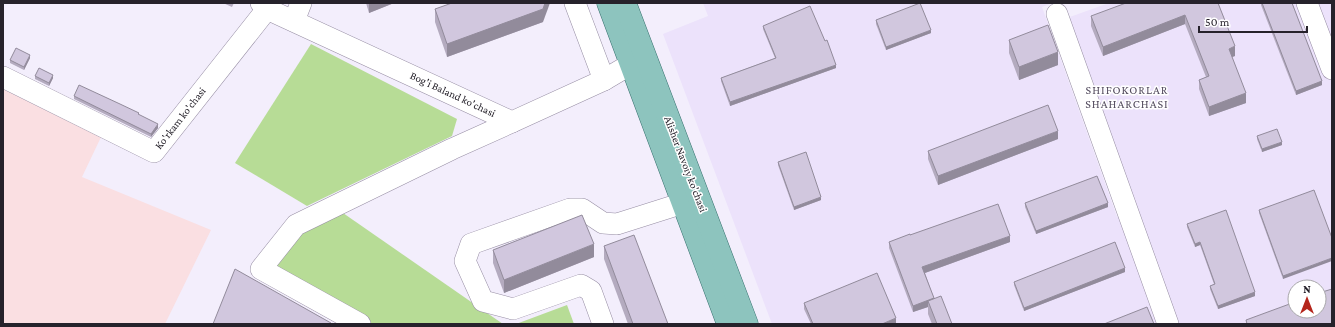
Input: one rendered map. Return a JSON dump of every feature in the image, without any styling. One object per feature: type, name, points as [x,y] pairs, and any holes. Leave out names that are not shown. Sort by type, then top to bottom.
[{"type":"main road","name":"Alisher Navoiy ko'chasi","points":[[608,3],[638,62],[738,322]]},
{"type":"main road","name":"Alisher Navoiy ko'chasi","points":[[625,3],[638,62]]},
{"type":"street","points":[[575,3],[604,80]]},
{"type":"street","points":[[1307,3],[1332,69]]},
{"type":"street","name":"Bog'i Baland ko'chasi","points":[[264,6],[297,12],[512,122]]},
{"type":"street","name":"Ko'rkam ko'chasi","points":[[3,77],[154,152],[264,6]]},
{"type":"street","points":[[1057,14],[1168,324]]},
{"type":"street","points":[[360,324],[261,269],[296,225],[452,149],[604,80],[638,62]]},
{"type":"street","points":[[603,324],[591,290],[581,286],[513,309],[484,301],[465,261],[471,244],[570,208],[582,208],[603,223],[617,224],[691,200]]},
{"type":"shaded area","points":[[703,3],[1052,3],[1042,7],[1117,217],[1137,210],[1067,18],[1109,3],[1332,3],[1332,324],[772,324],[663,34],[708,16]]},
{"type":"shaded area","points":[[3,85],[102,135],[82,177],[211,230],[165,324],[3,324]]},
{"type":"green space","points":[[311,44],[457,119],[452,136],[307,206],[235,163]]},
{"type":"green space","points":[[343,213],[503,324],[372,324],[279,273],[273,266],[302,231]]},
{"type":"green space","points":[[567,305],[574,324],[516,324]]},
{"type":"building","points":[[452,3],[545,3],[543,9],[447,44],[435,9]]},
{"type":"building","points":[[920,3],[931,30],[886,47],[876,20]]},
{"type":"building","points":[[1126,3],[1218,3],[1235,46],[1229,49],[1246,93],[1209,107],[1199,80],[1209,76],[1185,15],[1103,47],[1091,16]]},
{"type":"building","points":[[1262,3],[1292,3],[1322,81],[1296,91]]},
{"type":"building","points":[[810,6],[825,41],[827,40],[836,65],[730,102],[721,78],[776,58],[763,26]]},
{"type":"building","points":[[1048,25],[1058,52],[1019,67],[1009,40]]},
{"type":"building","points":[[16,48],[30,55],[24,67],[10,60]]},
{"type":"building","points":[[39,68],[53,75],[49,83],[35,76]]},
{"type":"building","points":[[79,85],[139,113],[138,114],[158,124],[151,134],[74,96]]},
{"type":"building","points":[[1048,105],[1058,131],[938,176],[928,151]]},
{"type":"building","points":[[1277,129],[1282,142],[1262,149],[1257,136]]},
{"type":"building","points":[[806,152],[821,197],[794,207],[778,162]]},
{"type":"building","points":[[1097,176],[1108,203],[1036,231],[1025,203]]},
{"type":"building","points":[[1314,190],[1332,238],[1332,258],[1283,276],[1259,210]]},
{"type":"building","points":[[998,204],[1010,236],[922,267],[934,298],[913,306],[889,242]]},
{"type":"building","points":[[1226,210],[1255,292],[1218,306],[1210,286],[1215,284],[1200,242],[1195,244],[1187,224]]},
{"type":"building","points":[[582,215],[594,244],[504,280],[493,250]]},
{"type":"building","points":[[634,235],[668,324],[633,324],[604,246]]},
{"type":"building","points":[[1115,242],[1125,268],[1024,308],[1014,282]]},
{"type":"building","points":[[235,269],[331,323],[331,324],[213,324]]},
{"type":"building","points":[[877,273],[896,318],[882,324],[813,324],[804,303]]},
{"type":"building","points":[[1332,289],[1332,324],[1247,324],[1246,320],[1287,305],[1287,319],[1327,319],[1327,291]]},
{"type":"building","points":[[941,296],[952,324],[937,324],[928,301]]},
{"type":"building","points":[[1147,307],[1154,324],[1104,324]]},
{"type":"district","name":"SHIFOKORLAR SHAHARCHASI","points":[[1127,97]]}]
